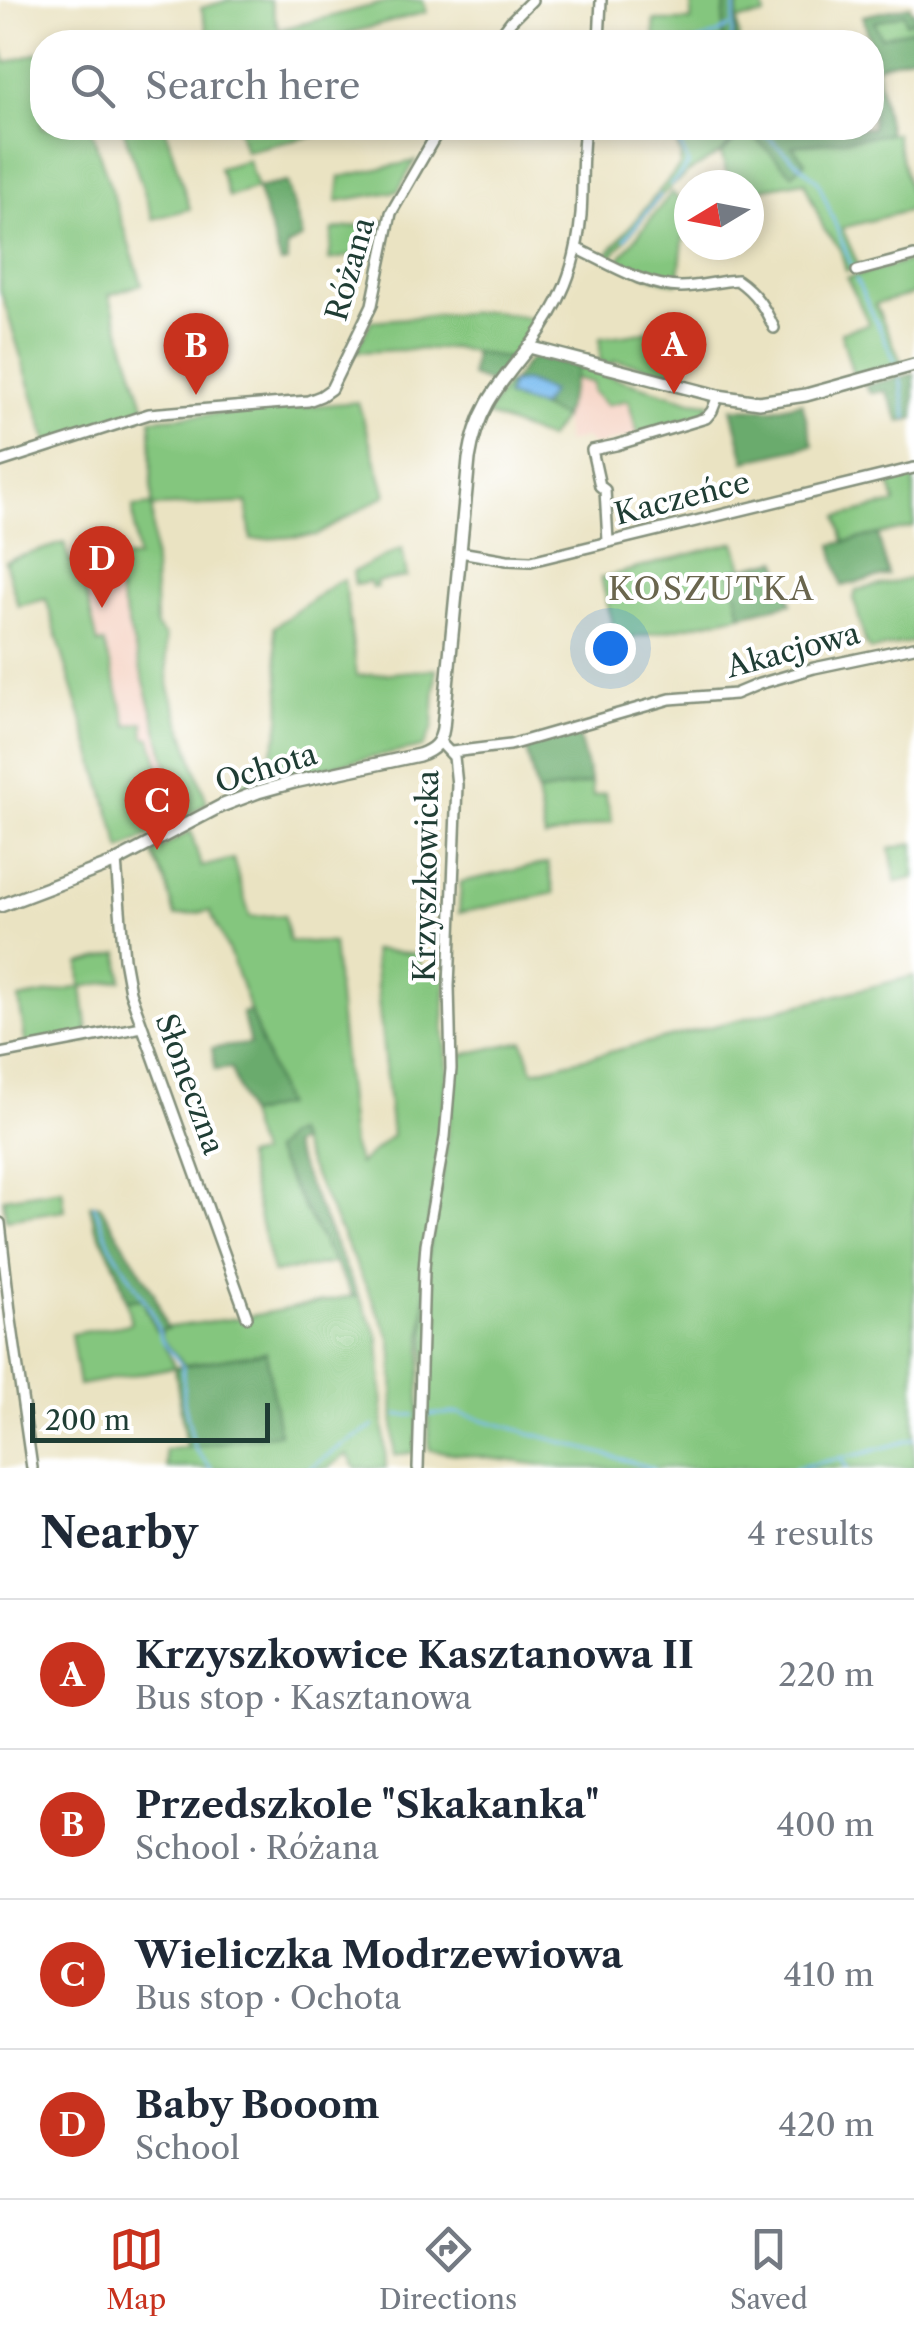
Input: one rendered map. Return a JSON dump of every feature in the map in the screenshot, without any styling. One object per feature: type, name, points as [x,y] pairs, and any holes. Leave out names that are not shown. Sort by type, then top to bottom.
[{"type":"street","points":[[504,30],[532,0]]},
{"type":"street","points":[[600,30],[602,0]]},
{"type":"street","name":"Różana","points":[[0,462],[149,414],[308,401],[331,389],[372,305],[392,213],[433,140]]},
{"type":"street","name":"Krzyszkowicka","points":[[418,1468],[425,1257],[444,1138],[450,1069],[456,766],[452,752],[440,742],[469,460],[477,423],[493,394],[530,347],[566,286],[576,248],[584,140]]},
{"type":"street","points":[[576,248],[664,286],[737,280],[762,303],[774,328]]},
{"type":"street","points":[[858,271],[914,256]]},
{"type":"street","points":[[530,347],[718,396],[759,402],[806,394],[914,365]]},
{"type":"street","points":[[608,541],[604,490],[592,450],[706,418],[718,396]]},
{"type":"street","name":"Kaczeńce","points":[[460,552],[531,561],[914,468]]},
{"type":"street","name":"Akacjowa","points":[[452,752],[510,745],[670,700],[735,694],[814,668],[914,648]]},
{"type":"street","name":"Ochota","points":[[0,906],[116,861],[236,800],[294,782],[419,755],[440,742]]},
{"type":"street","name":"Słoneczna","points":[[116,861],[126,976],[247,1317]]},
{"type":"street","points":[[0,1054],[142,1027]]},
{"type":"street","points":[[0,1224],[32,1468]]},
{"type":"shaded area","points":[[574,378],[594,383],[592,391],[605,406],[628,400],[638,434],[594,446],[585,438],[566,443],[563,418]]},
{"type":"shaded area","points":[[110,560],[182,818],[151,836],[70,562]]},
{"type":"green space","points":[[229,0],[270,0],[279,30],[207,30],[201,8]]},
{"type":"green space","points":[[394,0],[423,0],[426,12],[361,30],[279,30]]},
{"type":"green space","points":[[692,0],[725,0],[723,30],[654,30],[654,21],[691,21]]},
{"type":"green space","points":[[725,0],[739,0],[735,30],[723,30]]},
{"type":"green space","points":[[739,0],[762,0],[765,15],[737,20],[735,30]]},
{"type":"green space","points":[[910,6],[914,11],[914,20],[906,23],[904,13],[874,22],[878,30],[867,30],[863,16]]},
{"type":"green space","points":[[905,13],[906,22],[914,20],[914,29],[884,36],[884,30],[878,30],[874,22]]},
{"type":"green space","points":[[914,29],[914,55],[884,64],[884,36]]},
{"type":"green space","points":[[0,43],[6,63],[30,56],[30,140],[95,140],[142,284],[109,295],[146,411],[48,444],[0,289]]},
{"type":"green space","points":[[884,108],[889,134],[884,135]]},
{"type":"green space","points":[[895,133],[914,209],[842,228],[859,267],[846,271],[840,248],[824,229],[804,181],[764,188],[764,170],[726,170],[721,153],[692,170],[677,170],[680,155],[674,140],[731,140],[728,144],[733,140],[775,140],[791,146],[884,140],[884,134]]},
{"type":"green space","points":[[127,140],[169,140],[190,209],[153,219]]},
{"type":"green space","points":[[242,140],[294,140],[245,151]]},
{"type":"green space","points":[[757,140],[840,140],[792,146],[805,162],[792,174]]},
{"type":"green space","points":[[248,160],[257,188],[229,197],[219,168]]},
{"type":"green space","points":[[415,161],[398,191],[337,201],[340,177]]},
{"type":"green space","points":[[674,173],[674,184],[609,260],[604,258]]},
{"type":"green space","points":[[287,182],[303,238],[287,246],[287,262],[281,263],[257,188]]},
{"type":"green space","points":[[672,192],[674,260],[681,260],[678,283],[616,263]]},
{"type":"green space","points":[[385,221],[378,251],[329,260],[333,230]]},
{"type":"green space","points":[[914,260],[914,294],[875,304],[902,363],[853,375],[841,332],[869,324],[847,278]]},
{"type":"green space","points":[[491,311],[540,320],[511,359],[454,348],[356,352],[371,321]]},
{"type":"green space","points":[[680,317],[687,379],[632,363],[614,361],[612,365],[600,361],[600,338],[645,332]]},
{"type":"green space","points":[[474,352],[511,359],[493,384],[471,376]]},
{"type":"green space","points":[[536,357],[578,367],[563,418],[540,407],[550,392],[524,382],[511,383]]},
{"type":"green space","points":[[578,367],[710,403],[709,409],[638,434],[628,400],[606,405],[592,391],[593,383],[574,378]]},
{"type":"green space","points":[[914,374],[914,418],[900,422],[886,391],[870,393],[865,385]]},
{"type":"green space","points":[[507,383],[511,383],[506,397],[563,418],[548,439],[486,415]]},
{"type":"green space","points":[[358,402],[386,495],[317,535],[251,540],[247,503],[152,507],[156,627],[165,636],[169,688],[207,803],[182,818],[110,560],[137,558],[133,507],[152,505],[151,419]]},
{"type":"green space","points":[[802,402],[813,445],[745,461],[732,408],[774,409]]},
{"type":"green space","points":[[914,474],[914,527],[844,542],[838,517],[895,503],[889,480]]},
{"type":"green space","points":[[878,534],[888,575],[842,586],[832,545]]},
{"type":"green space","points":[[735,542],[743,568],[732,571],[741,615],[617,641],[601,578]]},
{"type":"green space","points":[[64,543],[70,562],[77,562],[81,572],[98,644],[104,643],[128,726],[144,722],[145,737],[151,738],[175,822],[121,850],[46,599],[18,606],[5,561]]},
{"type":"green space","points":[[402,548],[407,577],[376,582],[377,587],[372,588],[370,582],[355,585],[353,572]]},
{"type":"green space","points":[[778,560],[791,603],[741,615],[731,571]]},
{"type":"green space","points":[[914,578],[914,642],[870,650],[854,599],[856,590]]},
{"type":"green space","points":[[344,580],[357,676],[436,669],[433,727],[423,747],[237,791],[236,786],[261,767],[277,736],[281,700],[274,627]]},
{"type":"green space","points":[[577,730],[591,783],[537,793],[525,745]]},
{"type":"green space","points":[[591,783],[593,796],[605,793],[612,821],[545,838],[537,793]]},
{"type":"green space","points":[[191,831],[201,867],[233,859],[250,917],[284,915],[289,941],[333,943],[352,1145],[359,1164],[392,1135],[373,950],[419,954],[421,973],[446,974],[444,1027],[448,1069],[430,1213],[416,1452],[394,1455],[393,1352],[389,1335],[294,1133],[273,1152],[334,1263],[273,1273],[245,1157],[259,1154],[247,1115],[283,1105],[232,959],[210,911],[175,916],[152,853]]},
{"type":"green space","points":[[914,843],[914,878],[896,882],[890,849]]},
{"type":"green space","points":[[548,863],[554,893],[459,913],[461,882]]},
{"type":"green space","points":[[119,953],[122,980],[82,987],[89,1041],[26,1047],[19,999],[81,987],[80,964]]},
{"type":"green space","points":[[914,976],[914,1468],[564,1468],[429,1450],[429,1419],[425,1409],[428,1252],[443,1171],[456,1056],[523,1041],[533,1071]]},
{"type":"green space","points":[[250,1011],[284,1105],[247,1115],[231,1068],[215,1070],[212,1048],[250,1044],[242,1013]]},
{"type":"green space","points":[[295,1133],[299,1142],[291,1146],[358,1295],[353,1297],[273,1151]]},
{"type":"green space","points":[[62,1189],[65,1210],[6,1219],[3,1198]]},
{"type":"green space","points":[[90,1205],[100,1205],[154,1293],[167,1329],[156,1331],[142,1299],[126,1300]]},
{"type":"green space","points":[[358,1295],[379,1338],[386,1468],[356,1468],[347,1454],[328,1468],[167,1468],[165,1450],[279,1433],[266,1352],[184,1365],[162,1339],[161,1328],[246,1317]]},
{"type":"green space","points":[[142,1298],[175,1367],[79,1385],[71,1334],[131,1324],[126,1300]]},
{"type":"green space","points":[[266,1352],[279,1434],[186,1448],[175,1367]]},
{"type":"water","points":[[524,381],[551,392],[540,407],[506,397],[511,383]]},
{"type":"waterway","points":[[732,30],[736,0]]},
{"type":"waterway","points":[[724,30],[730,26]]},
{"type":"waterway","points":[[671,185],[688,165],[677,140]]},
{"type":"waterway","points":[[771,140],[818,181],[852,267]]},
{"type":"waterway","points":[[625,239],[660,195]]},
{"type":"waterway","points":[[856,279],[895,361]]},
{"type":"waterway","points":[[900,378],[907,418]]},
{"type":"waterway","points":[[94,1205],[111,1246],[153,1314],[161,1339],[183,1367],[184,1402],[195,1449],[211,1468]]},
{"type":"waterway","points":[[425,1415],[459,1413],[653,1468]]},
{"type":"waterway","points":[[397,1415],[414,1415]]},
{"type":"waterway","points":[[310,1468],[374,1426]]},
{"type":"waterway","points":[[794,1468],[914,1439]]},
{"type":"waterway","points":[[840,1457],[847,1468]]},
{"type":"place","name":"Krzyszkowice Kasztanowa II","points":[[674,394]]},
{"type":"place","name":"Przedszkole \"Skakanka\"","points":[[196,395]]},
{"type":"place","name":"Baby Booom","points":[[102,608]]},
{"type":"place","name":"Wieliczka Modrzewiowa","points":[[157,850]]},
{"type":"district","name":"KOSZUTKA","points":[[712,588]]}]
